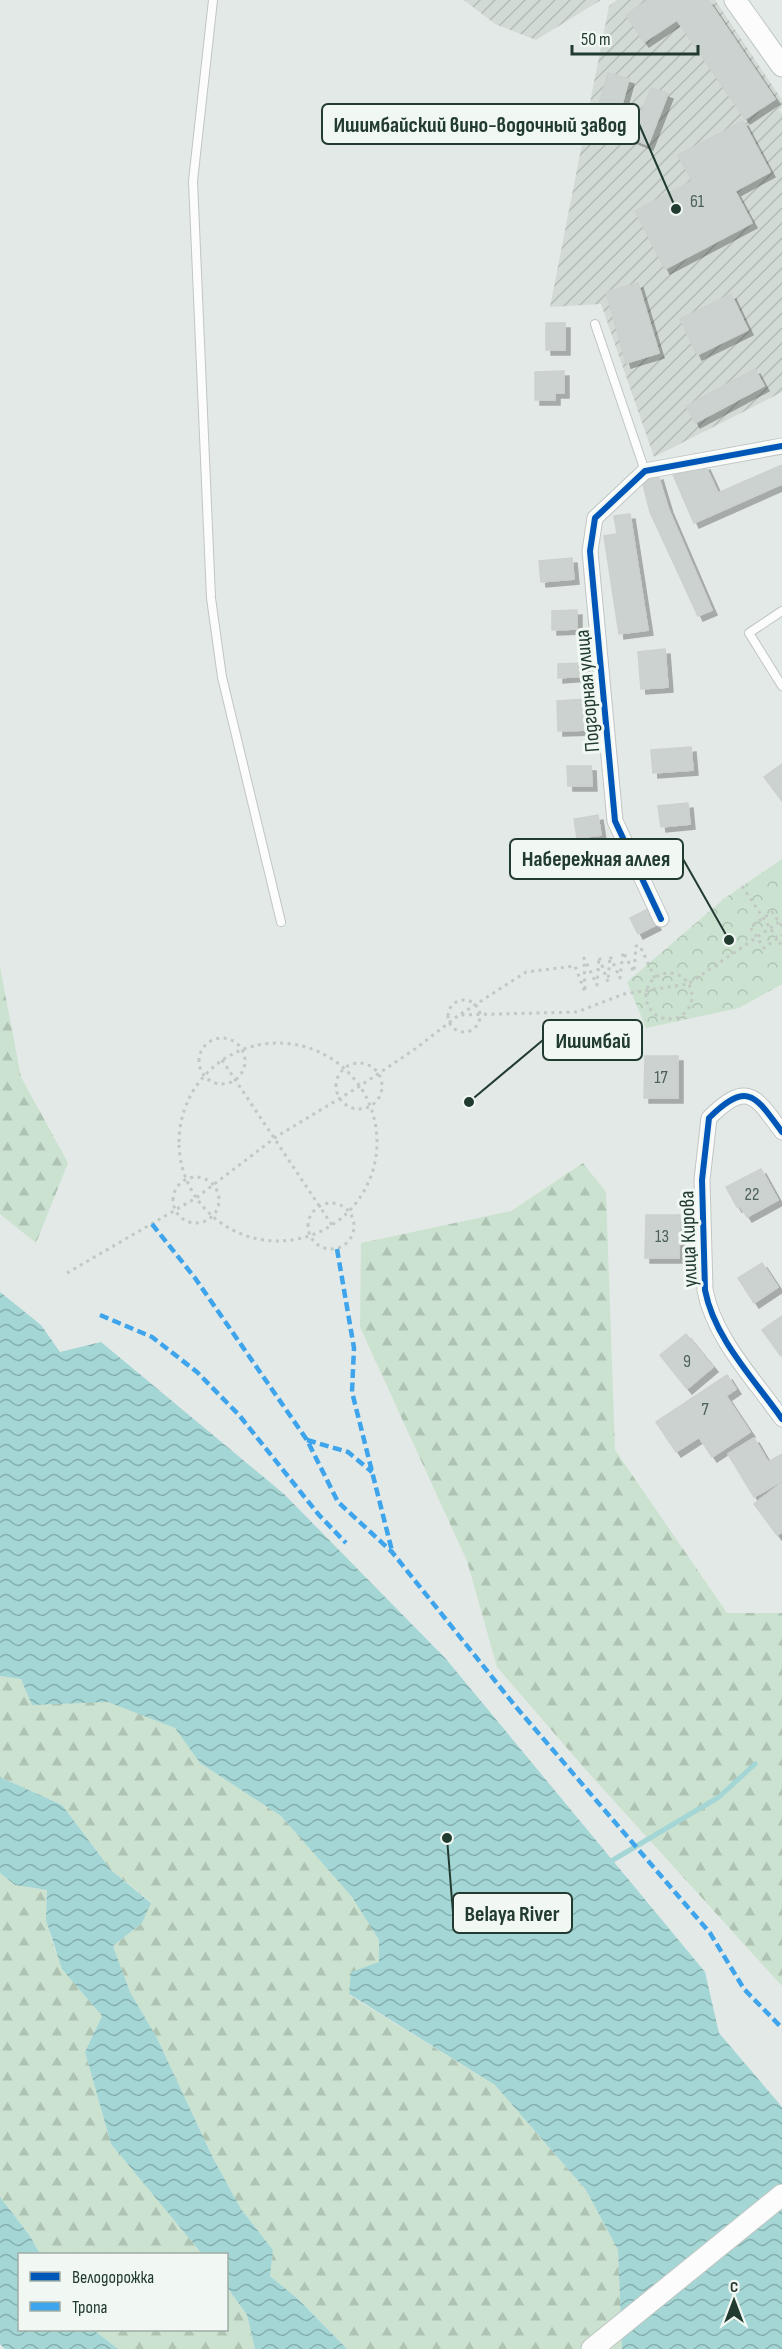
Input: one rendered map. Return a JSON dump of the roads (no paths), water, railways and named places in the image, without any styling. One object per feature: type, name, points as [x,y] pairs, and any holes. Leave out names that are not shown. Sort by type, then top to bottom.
[{"type":"main road","points":[[735,0],[782,66]]},
{"type":"main road","points":[[592,2349],[782,2195]]},
{"type":"street","points":[[645,471],[782,446]]},
{"type":"street","name":"Подгорная улица","points":[[645,471],[596,518],[590,551],[615,821],[661,919]]},
{"type":"street","name":"улица Кирова","points":[[782,1132],[758,1100],[748,1096],[737,1096],[710,1118],[702,1180],[705,1290],[716,1325],[782,1419]]},
{"type":"lane","points":[[213,0],[193,181],[211,598],[222,677],[281,922]]},
{"type":"lane","points":[[595,324],[645,471]]},
{"type":"lane","points":[[782,610],[749,633],[782,686]]},
{"type":"water","points":[[0,1292],[41,1325],[60,1352],[101,1342],[284,1494],[446,1659],[705,1972],[719,2033],[782,2107],[782,2349],[622,2349],[618,2250],[586,2190],[495,2085],[349,1994],[351,1972],[379,1962],[379,1940],[352,1897],[281,1816],[200,1763],[175,1728],[108,1702],[32,1705],[21,1679],[0,1676]]},
{"type":"water","points":[[0,1777],[62,1805],[111,1870],[151,1903],[142,1923],[113,1946],[130,1992],[157,2038],[213,2158],[241,2209],[273,2250],[270,2276],[298,2299],[347,2349],[255,2349],[247,2315],[228,2288],[228,2253],[201,2253],[111,2144],[85,2052],[102,2016],[62,1969],[46,1920],[47,1890],[15,1885],[0,1873]]},
{"type":"water","points":[[0,2197],[30,2236],[39,2253],[18,2253],[18,2331],[95,2331],[118,2349],[5,2349],[0,2344]]},
{"type":"waterway","points":[[613,1860],[719,1797],[755,1764]]},
{"type":"place","name":"Ишимбайский вино-водочный завод","points":[[676,209]]},
{"type":"place","name":"Набережная аллея","points":[[729,940]]},
{"type":"place","name":"Ишимбай","points":[[469,1102]]},
{"type":"place","name":"Belaya River","points":[[447,1838]]}]
